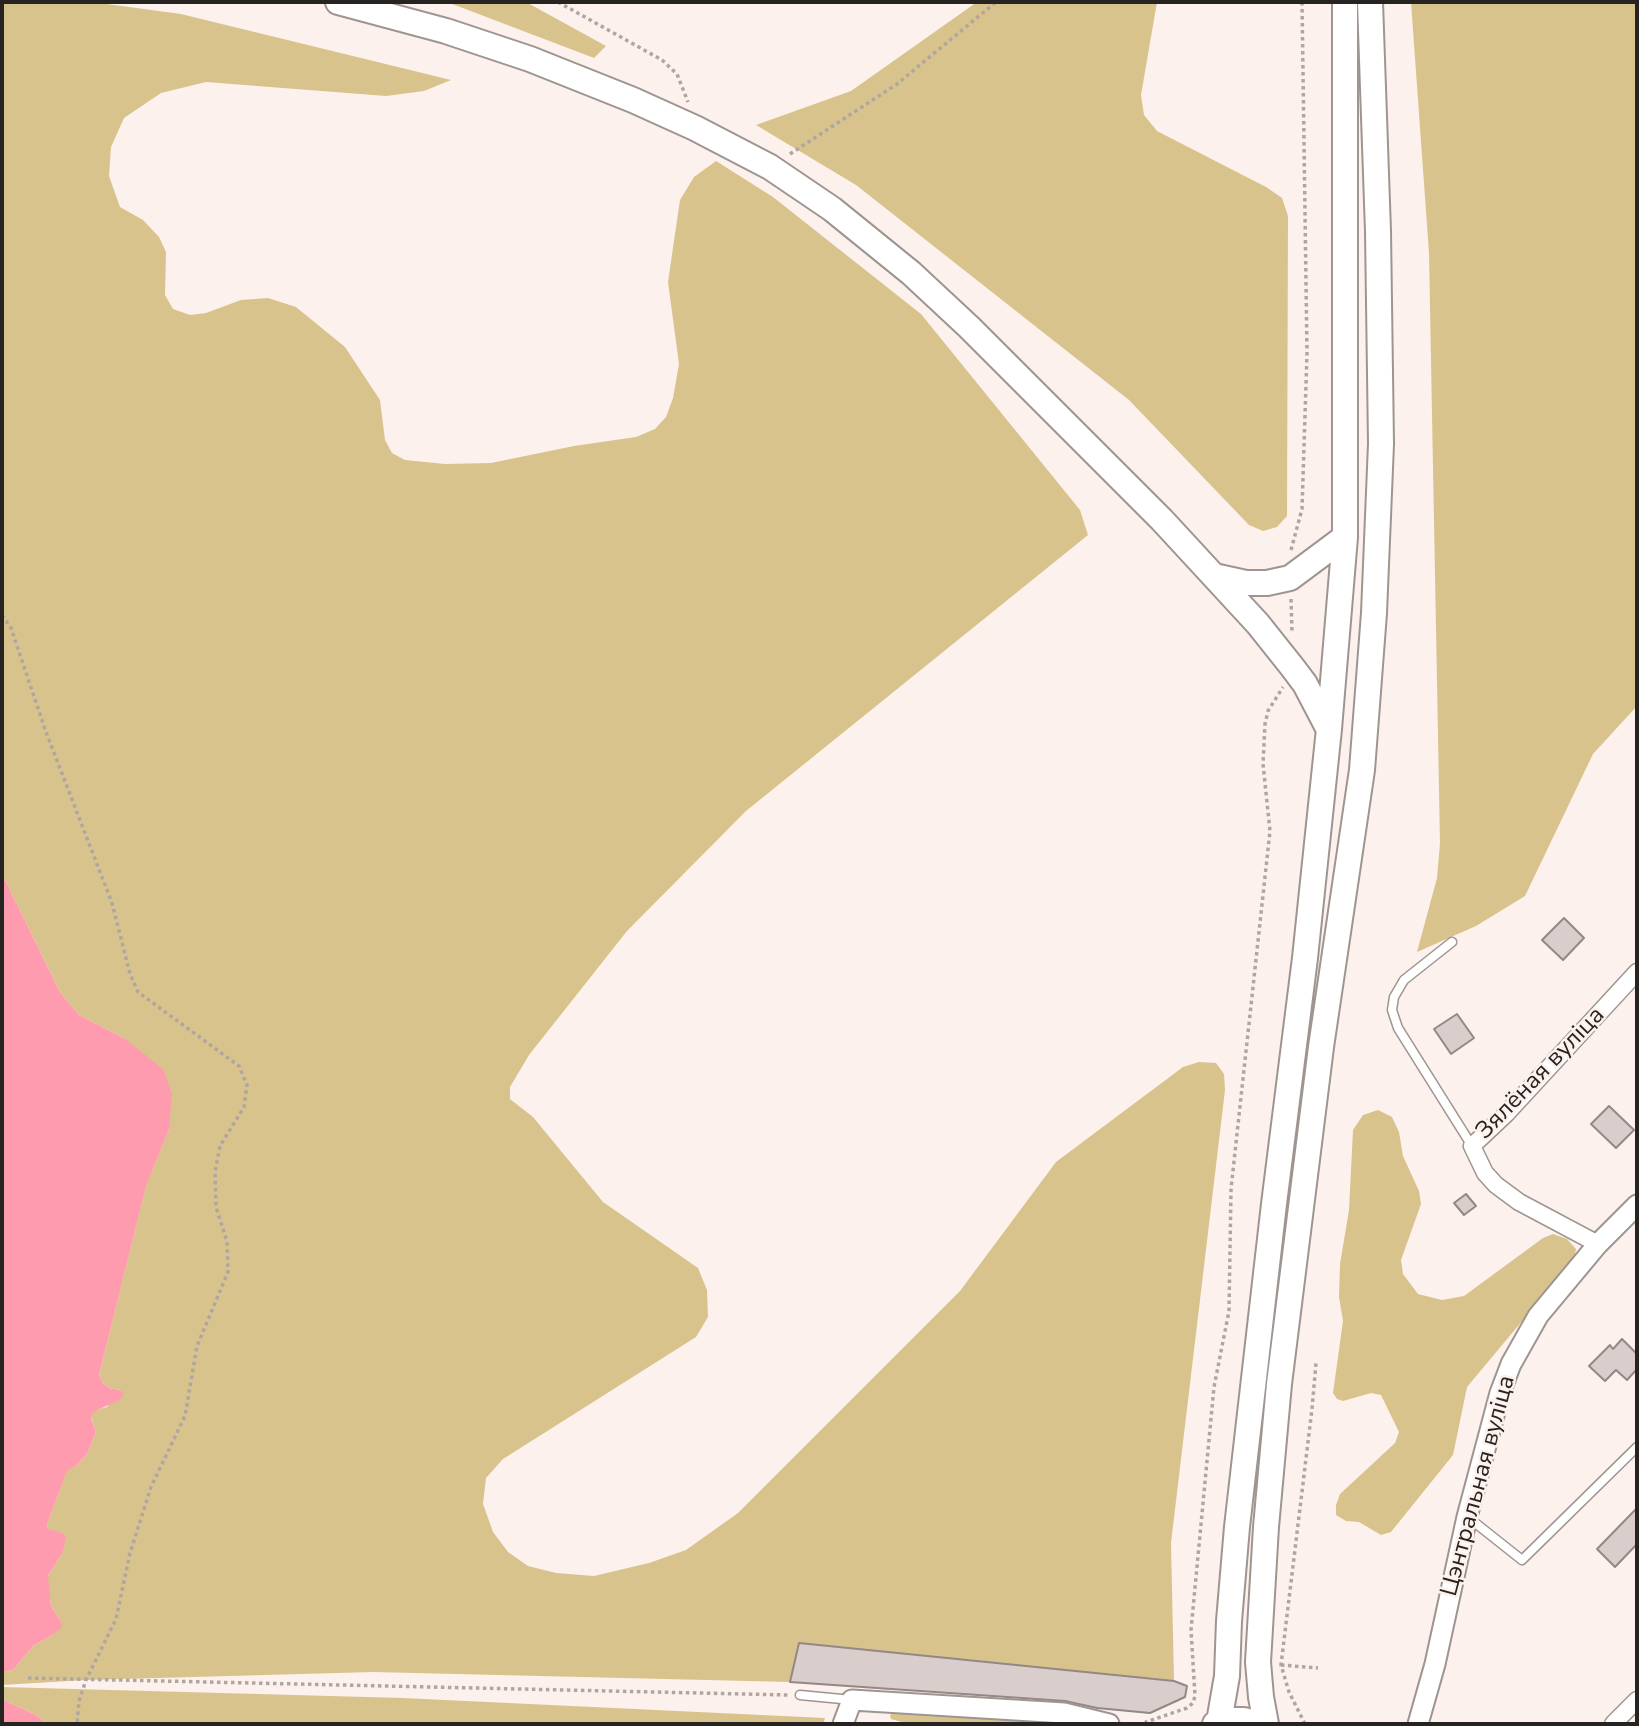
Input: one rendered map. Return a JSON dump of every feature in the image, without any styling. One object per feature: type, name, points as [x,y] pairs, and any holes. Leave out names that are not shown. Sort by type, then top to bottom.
[{"type":"main road","points":[[338,2],[446,31],[530,59],[695,128],[770,167],[832,209],[911,273],[969,327],[1162,520],[1258,624],[1305,684],[1329,729]]},
{"type":"main road","points":[[1258,1724],[1244,1720],[1217,1723],[1227,1676],[1228,1621],[1240,1500],[1305,958],[1329,729],[1345,537],[1345,2]]},
{"type":"main road","points":[[1266,1724],[1258,1662],[1266,1527],[1279,1384],[1321,1047],[1362,769],[1374,613],[1381,444],[1378,231],[1370,2]]},
{"type":"main road","points":[[1214,576],[1246,583],[1266,583],[1290,578],[1345,537]]},
{"type":"street","name":"Зялёная вуліца","points":[[1598,1244],[1519,1202],[1496,1185],[1485,1173],[1472,1146],[1515,1105],[1637,972]]},
{"type":"street","name":"Цэнтральная вуліца","points":[[1418,1724],[1435,1664],[1467,1517],[1500,1393],[1511,1364],[1538,1316],[1598,1244],[1637,1205]]},
{"type":"street","points":[[843,1724],[852,1700],[1064,1713],[1109,1724]]},
{"type":"street","points":[[1613,1724],[1637,1700]]},
{"type":"lane","points":[[1452,942],[1404,981],[1394,997],[1392,1010],[1398,1028],[1472,1146]]},
{"type":"lane","points":[[1467,1517],[1522,1560],[1637,1447]]},
{"type":"lane","points":[[800,1695],[852,1700]]},
{"type":"path","points":[[558,2],[662,60],[677,74],[687,96],[695,128]]},
{"type":"path","points":[[770,167],[898,84],[996,2]]},
{"type":"path","points":[[1146,1723],[1187,1708],[1195,1696],[1192,1617],[1214,1387],[1230,1311],[1231,1189],[1270,831],[1263,764],[1265,724],[1268,711],[1293,668],[1289,559],[1302,509],[1307,353],[1302,2]]},
{"type":"path","points":[[2,615],[10,628],[46,732],[112,903],[130,974],[138,992],[239,1066],[247,1085],[244,1107],[220,1146],[215,1172],[216,1207],[227,1241],[228,1272],[197,1346],[185,1416],[151,1487],[130,1553],[116,1619],[86,1680],[79,1700],[77,1724]]},
{"type":"path","points":[[1305,1724],[1289,1692],[1281,1665],[1316,1363]]},
{"type":"path","points":[[1281,1665],[1318,1668]]},
{"type":"path","points":[[28,1678],[800,1695]]},
{"type":"shaded area","points":[[2,2],[92,2],[181,14],[451,80],[424,91],[386,96],[206,82],[161,93],[124,118],[111,147],[109,176],[120,207],[143,220],[159,237],[166,252],[165,295],[173,309],[190,315],[206,313],[241,300],[268,298],[296,307],[345,347],[380,400],[385,440],[392,453],[405,460],[445,464],[491,463],[636,437],[655,429],[666,417],[673,398],[679,364],[668,282],[680,200],[694,177],[716,161],[773,197],[921,314],[1080,510],[1088,535],[746,811],[627,931],[529,1055],[510,1087],[510,1099],[533,1117],[603,1202],[698,1268],[707,1290],[708,1317],[696,1337],[503,1459],[486,1478],[483,1504],[493,1532],[508,1552],[528,1566],[556,1573],[594,1576],[649,1563],[686,1550],[738,1513],[960,1291],[1056,1162],[1183,1067],[1199,1062],[1216,1063],[1224,1074],[1225,1090],[1171,1543],[1174,1681],[799,1643],[790,1682],[373,1672],[2,1685],[2,1673],[14,1669],[33,1646],[54,1634],[62,1623],[51,1606],[48,1576],[62,1554],[62,1533],[48,1529],[47,1524],[67,1470],[77,1465],[87,1454],[96,1432],[91,1417],[93,1411],[107,1407],[120,1390],[109,1388],[99,1375],[146,1185],[169,1130],[124,1038],[79,1015],[60,992],[2,874]]},
{"type":"shaded area","points":[[447,2],[526,2],[606,46],[594,58]]},
{"type":"shaded area","points":[[977,2],[1157,2],[1141,95],[1144,115],[1157,131],[1266,187],[1282,198],[1288,216],[1287,516],[1277,527],[1263,531],[1249,525],[1129,400],[856,185],[756,125],[851,91]]},
{"type":"shaded area","points":[[1411,2],[1637,2],[1637,706],[1593,754],[1525,896],[1476,926],[1417,952],[1437,878],[1440,843],[1429,253]]},
{"type":"shaded area","points":[[2,874],[60,992],[79,1015],[124,1038],[163,1069],[172,1094],[169,1130],[146,1186],[99,1375],[109,1388],[120,1390],[124,1394],[120,1400],[93,1412],[91,1418],[96,1432],[87,1454],[67,1471],[47,1524],[48,1529],[66,1537],[62,1554],[48,1576],[51,1606],[62,1623],[61,1628],[33,1646],[14,1669],[2,1673]]},
{"type":"shaded area","points":[[1378,1110],[1392,1117],[1399,1132],[1403,1156],[1419,1191],[1421,1204],[1401,1260],[1403,1274],[1418,1294],[1442,1300],[1464,1296],[1543,1238],[1553,1234],[1567,1239],[1576,1249],[1574,1259],[1467,1387],[1453,1455],[1391,1532],[1381,1535],[1359,1522],[1346,1521],[1336,1515],[1336,1505],[1340,1494],[1395,1443],[1399,1432],[1381,1395],[1371,1393],[1343,1401],[1337,1399],[1333,1393],[1343,1321],[1339,1297],[1340,1264],[1349,1210],[1353,1130],[1363,1115]]},
{"type":"shaded area","points":[[2,1687],[403,1698],[825,1718],[823,1724],[46,1724],[38,1716],[2,1699]]},
{"type":"shaded area","points":[[2,1699],[38,1716],[46,1724],[2,1724]]},
{"type":"shaded area","points":[[899,1710],[1056,1721],[1056,1724],[909,1724],[891,1719],[890,1715]]},
{"type":"building","points":[[1564,918],[1584,938],[1563,960],[1542,940]]},
{"type":"building","points":[[1457,1014],[1474,1038],[1451,1054],[1434,1029]]},
{"type":"building","points":[[1609,1106],[1634,1130],[1616,1148],[1591,1124]]},
{"type":"building","points":[[1466,1194],[1476,1206],[1464,1215],[1454,1203]]},
{"type":"building","points":[[1622,1339],[1637,1354],[1637,1369],[1627,1380],[1616,1370],[1605,1381],[1589,1366],[1610,1345],[1613,1349]]},
{"type":"building","points":[[1637,1508],[1637,1544],[1615,1567],[1597,1549]]},
{"type":"building","points":[[799,1643],[1174,1681],[1187,1686],[1185,1697],[1150,1713],[1097,1708],[1065,1701],[790,1682]]}]
